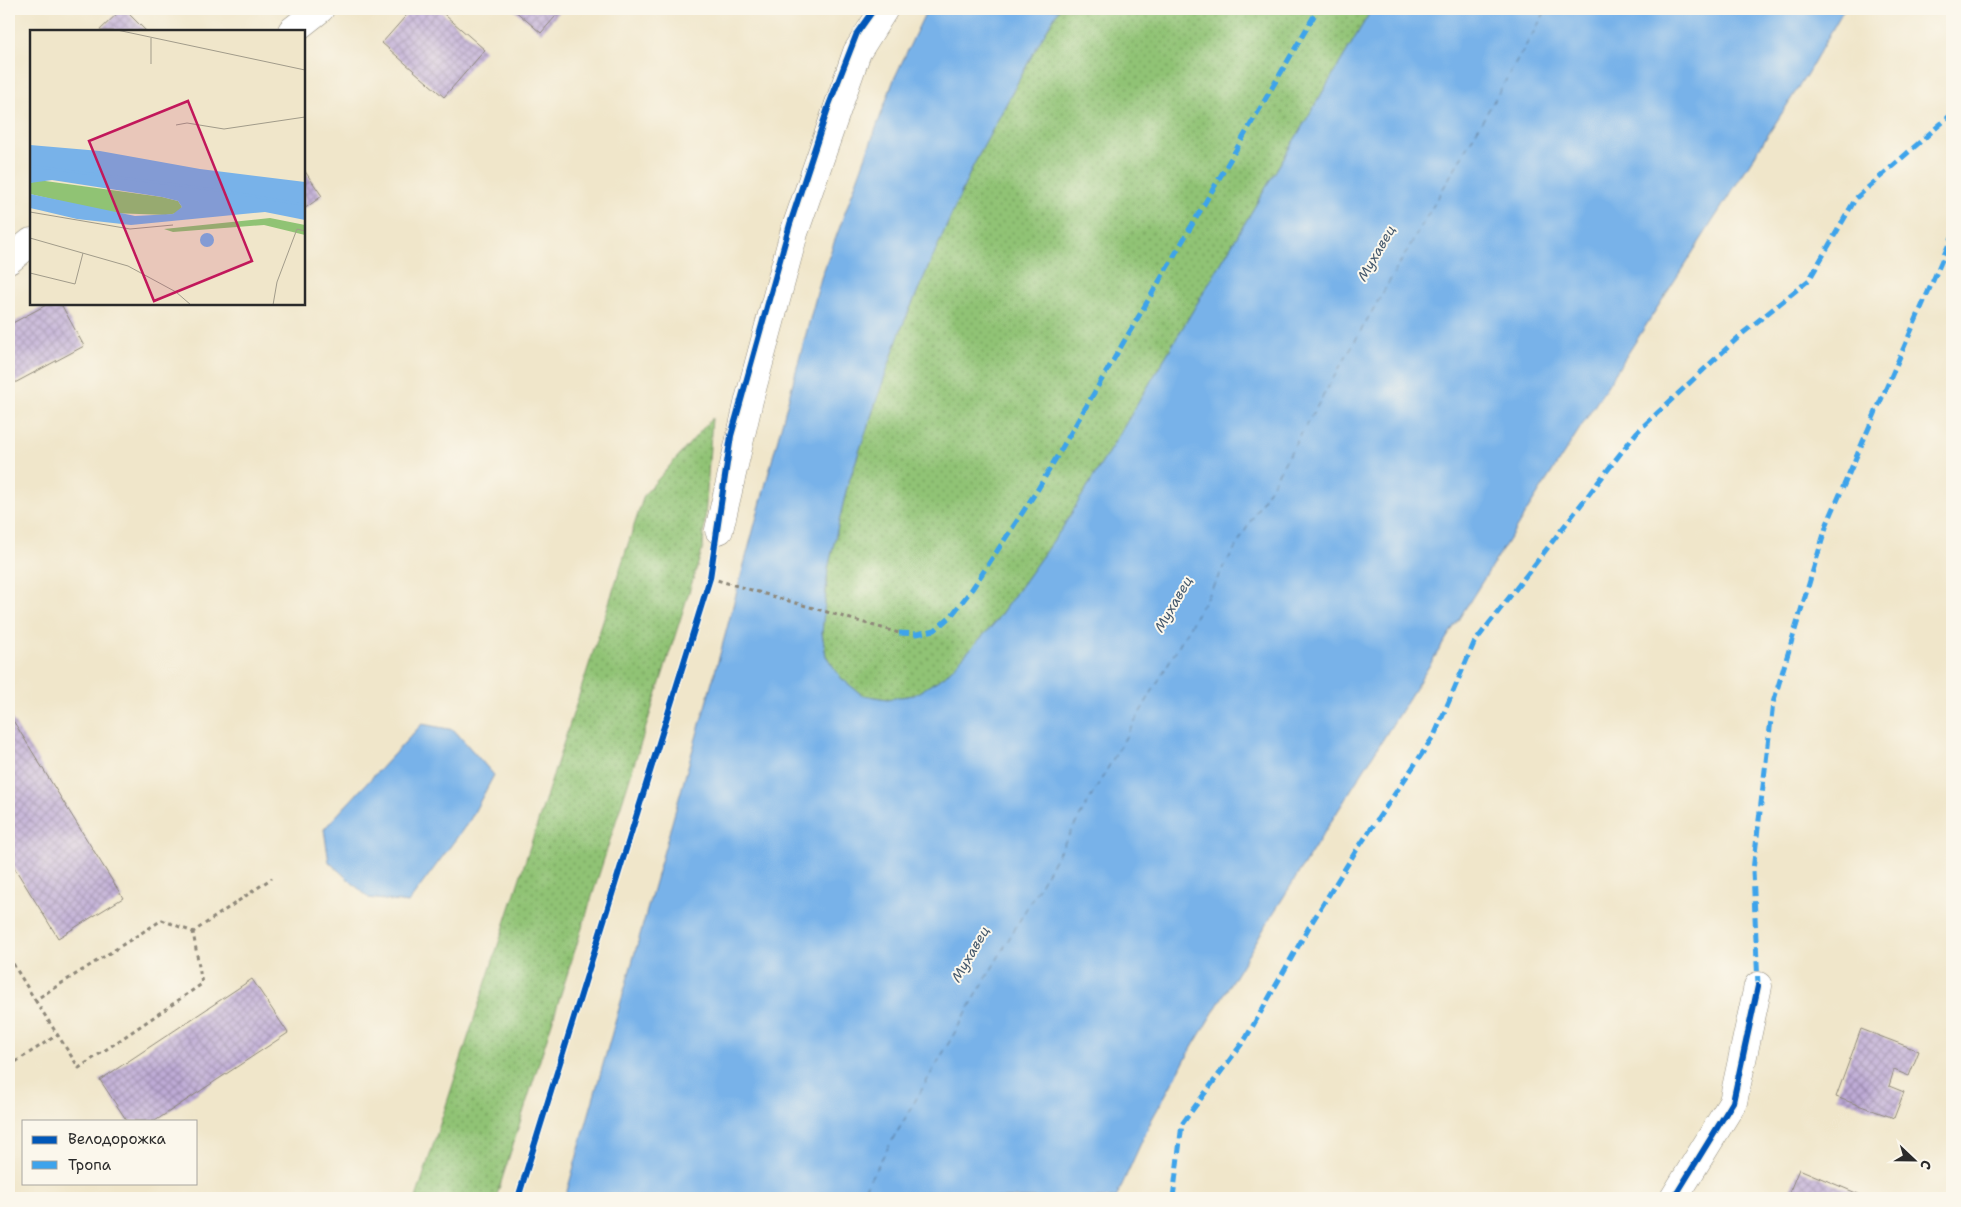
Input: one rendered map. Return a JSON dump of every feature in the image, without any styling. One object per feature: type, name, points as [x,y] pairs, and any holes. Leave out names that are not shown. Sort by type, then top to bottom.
[{"type":"street","points":[[293,30],[320,9]]},
{"type":"street","points":[[719,530],[749,400],[794,233],[857,52],[884,9]]},
{"type":"street","points":[[9,260],[30,243]]},
{"type":"street","points":[[1674,1198],[1733,1102],[1758,986]]},
{"type":"path","points":[[707,587],[719,530]]},
{"type":"path","points":[[710,578],[899,633]]},
{"type":"path","points":[[193,932],[272,878]]},
{"type":"path","points":[[35,1000],[162,920],[193,932]]},
{"type":"path","points":[[9,956],[79,1068],[202,984],[193,932]]},
{"type":"path","points":[[9,1066],[58,1035]]},
{"type":"green space","points":[[1059,9],[1372,9],[1063,527],[993,625],[945,676],[914,695],[887,699],[862,695],[841,678],[826,656],[822,633],[828,569],[847,487],[901,329],[973,166]]},
{"type":"green space","points":[[712,418],[703,548],[496,1198],[416,1198],[644,495]]},
{"type":"water","name":"Мухавец","points":[[927,9],[1059,9],[973,166],[901,329],[847,487],[828,569],[822,633],[826,656],[841,678],[862,695],[887,699],[914,695],[945,676],[993,625],[1063,527],[1372,9],[1844,9],[1807,74],[1511,536],[1271,917],[1194,1044],[1152,1119],[1116,1198],[565,1198],[720,654],[821,278],[894,79]]},
{"type":"water","points":[[422,724],[454,730],[494,775],[470,820],[408,903],[369,898],[329,862],[324,829]]},
{"type":"building","points":[[124,9],[145,30],[100,30]]},
{"type":"building","points":[[412,9],[438,9],[485,50],[444,97],[382,43]]},
{"type":"building","points":[[513,9],[562,9],[541,33]]},
{"type":"building","points":[[305,171],[322,196],[305,208]]},
{"type":"building","points":[[46,305],[62,305],[84,346],[9,386],[9,325]]},
{"type":"building","points":[[9,714],[123,898],[58,938],[9,859]]},
{"type":"building","points":[[252,979],[288,1033],[157,1120],[126,1120],[100,1080]]},
{"type":"building","points":[[1861,1029],[1919,1051],[1909,1076],[1894,1070],[1889,1086],[1904,1092],[1894,1118],[1836,1097]]},
{"type":"building","points":[[1799,1169],[1868,1198],[1787,1198]]},
{"type":"ferry route","points":[[859,1198],[1547,9]]},
{"type":"marked path","points":[[899,633],[917,634],[935,630],[952,615],[972,589],[1038,489],[1318,9]]},
{"type":"marked path","points":[[1173,1198],[1182,1124],[1246,1038],[1309,927],[1354,854],[1434,736],[1474,643],[1637,432],[1743,333],[1809,280],[1856,198],[1952,114]]},
{"type":"marked path","points":[[1758,986],[1753,870],[1773,703],[1827,524],[1952,237]]},
{"type":"cycle path","points":[[518,1198],[710,578],[731,436],[790,224],[829,105],[857,33],[874,9]]},
{"type":"cycle path","points":[[1674,1198],[1733,1102],[1758,986]]}]
